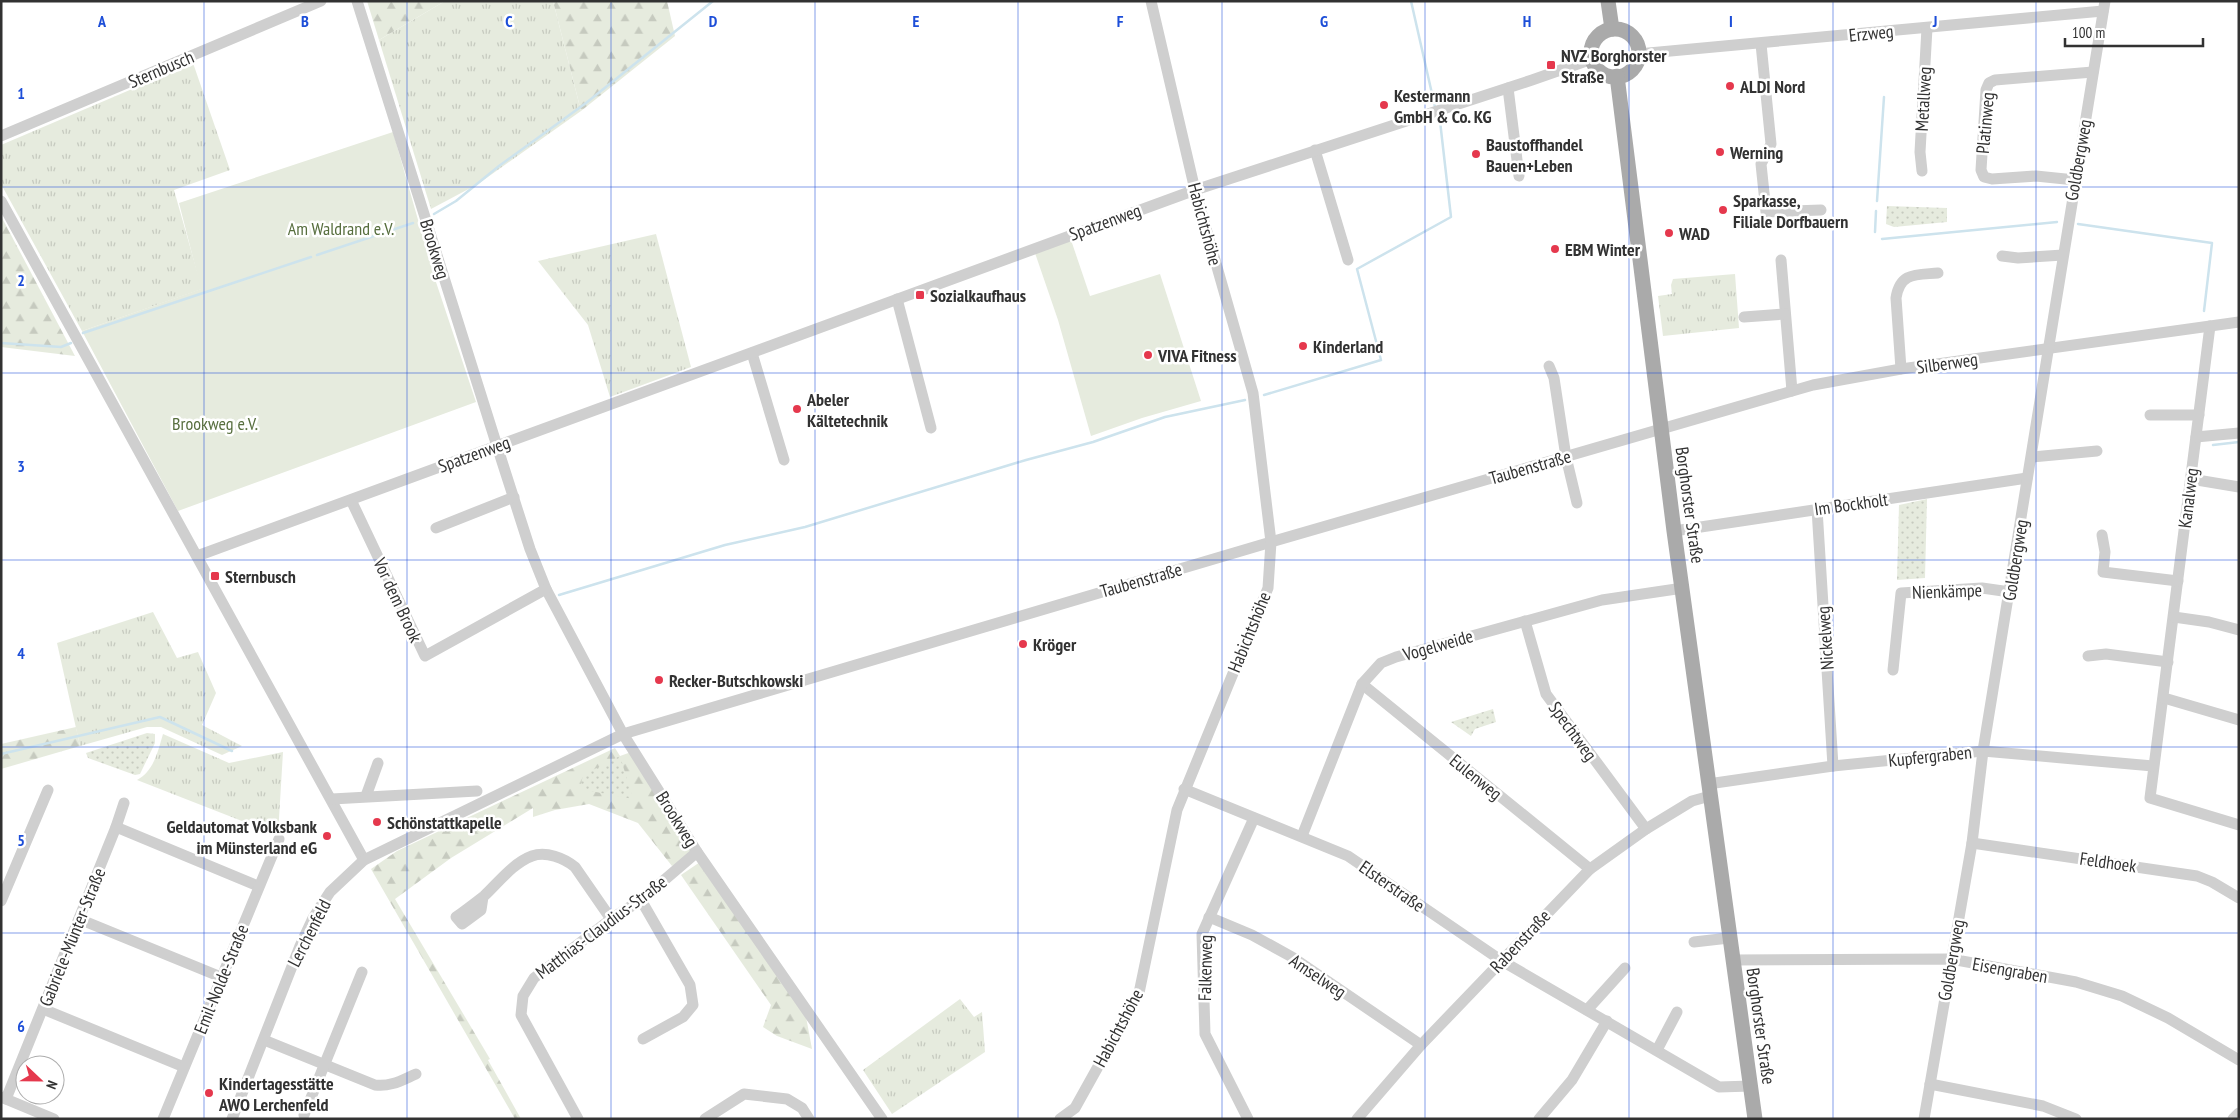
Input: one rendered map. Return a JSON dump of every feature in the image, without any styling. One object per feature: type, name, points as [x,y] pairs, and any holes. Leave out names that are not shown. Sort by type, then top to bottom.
[{"type":"main road","points":[[1608,1],[1612,29]]},
{"type":"main road","points":[[1612,29],[1624,31],[1630,35],[1638,47],[1638,54],[1637,61],[1629,72],[1616,76],[1601,72],[1592,59],[1593,44],[1597,37],[1612,29]]},
{"type":"main road","name":"Borghorster Straße","points":[[1616,76],[1660,429],[1755,1119]]},
{"type":"street","name":"Sternbusch","points":[[1,136],[320,1]]},
{"type":"street","name":"Brookweg","points":[[358,1],[497,446],[546,589],[623,734],[697,852],[882,1119]]},
{"type":"street","name":"Habichtshöhe","points":[[1060,1119],[1075,1108],[1139,994],[1184,789],[1268,588],[1271,542],[1253,393],[1195,190],[1151,1]]},
{"type":"street","name":"Erzweg","points":[[1638,54],[1926,28],[2104,6]]},
{"type":"street","name":"Goldbergweg","points":[[1924,1119],[1972,843],[1983,751],[2104,6]]},
{"type":"street","name":"Metallweg","points":[[1922,171],[1920,152],[1926,28]]},
{"type":"street","points":[[1760,44],[1771,144],[1761,164],[1766,212],[1821,210]]},
{"type":"street","name":"Spatzenweg","points":[[197,556],[1195,190],[1592,59]]},
{"type":"street","name":"Platinweg","points":[[2075,180],[2036,176],[1992,179],[1984,177],[1982,170],[1986,90],[1989,82],[1995,80],[2093,72]]},
{"type":"street","points":[[1508,88],[1519,176]]},
{"type":"street","points":[[1315,150],[1348,260]]},
{"type":"street","points":[[1,201],[364,860]]},
{"type":"street","points":[[2002,256],[2018,258],[2063,254]]},
{"type":"street","points":[[1781,260],[1792,391]]},
{"type":"street","points":[[1901,369],[1896,298],[1898,286],[1906,277],[1938,273]]},
{"type":"street","points":[[897,299],[931,428]]},
{"type":"street","points":[[1744,318],[1785,314]]},
{"type":"street","name":"Silberweg","points":[[1660,429],[1792,391],[1901,369],[2239,322]]},
{"type":"street","name":"Kanalweg","points":[[2164,698],[2210,326]]},
{"type":"street","points":[[752,353],[784,460]]},
{"type":"street","points":[[1549,366],[1554,378],[1566,457],[1577,503]]},
{"type":"street","points":[[2150,415],[2199,415]]},
{"type":"street","name":"Taubenstraße","points":[[623,734],[1660,429]]},
{"type":"street","points":[[2196,437],[2239,433]]},
{"type":"street","points":[[2032,458],[2097,451]]},
{"type":"street","name":"Im Bockholt","points":[[1674,532],[2027,478]]},
{"type":"street","points":[[2191,479],[2239,487]]},
{"type":"street","points":[[436,528],[514,497]]},
{"type":"street","name":"Vor dem Brook","points":[[351,500],[425,656],[546,589]]},
{"type":"street","name":"Nickelweg","points":[[1816,509],[1833,766]]},
{"type":"street","points":[[2102,535],[2105,552],[2104,572],[2178,581]]},
{"type":"street","name":"Vogelweide","points":[[1302,836],[1362,684],[1380,663],[1602,600],[1683,588]]},
{"type":"street","name":"Nienkämpe","points":[[1893,670],[1901,593],[1982,588],[2010,592]]},
{"type":"street","points":[[2174,617],[2209,622],[2239,630]]},
{"type":"street","name":"Spechtweg","points":[[1525,621],[1546,694],[1646,828]]},
{"type":"street","points":[[2088,656],[2106,654],[2168,662]]},
{"type":"street","name":"Eulenweg","points":[[1362,684],[1590,869]]},
{"type":"street","points":[[2239,720],[2164,698],[2150,798],[2239,824]]},
{"type":"street","name":"Lerchenfeld","points":[[232,1119],[300,946],[313,918],[330,892],[364,860],[623,734]]},
{"type":"street","name":"Kupfergraben","points":[[1709,790],[1833,766],[1983,751],[2154,766]]},
{"type":"street","points":[[366,796],[378,763]]},
{"type":"street","name":"Elsterstraße","points":[[1184,789],[1348,856],[1502,961],[1719,1086],[1751,1086]]},
{"type":"street","points":[[1,901],[48,790]]},
{"type":"street","name":"Rabenstraße","points":[[1357,1119],[1421,1045],[1590,869],[1646,828],[1709,790]]},
{"type":"street","points":[[332,799],[477,791]]},
{"type":"street","name":"Gabriele-Münter-Straße","points":[[4,1098],[43,1009],[124,803]]},
{"type":"street","name":"Falkenweg","points":[[1248,1119],[1205,1034],[1202,934],[1254,818]]},
{"type":"street","points":[[116,827],[258,886]]},
{"type":"street","name":"Emil-Nolde-Straße","points":[[163,1119],[279,839]]},
{"type":"street","name":"Feldhoek","points":[[1972,843],[2197,876],[2212,882],[2239,898]]},
{"type":"street","name":"Matthias-Claudius-Straße","points":[[578,1119],[521,1015],[523,996],[534,978],[611,919],[641,900],[697,852]]},
{"type":"street","points":[[483,897],[518,865],[530,857],[542,854],[567,861],[575,867],[611,919]]},
{"type":"street","points":[[641,900],[690,985],[692,1005],[683,1017],[643,1039]]},
{"type":"street","name":"Amselweg","points":[[1209,917],[1252,935],[1292,957],[1421,1045]]},
{"type":"street","points":[[79,919],[221,977]]},
{"type":"street","points":[[1694,942],[1729,938]]},
{"type":"street","name":"Eisengraben","points":[[1732,960],[1951,959],[2076,982],[2122,996],[2168,1018],[2239,1060]]},
{"type":"street","points":[[1587,1010],[1625,968]]},
{"type":"street","points":[[304,1115],[362,972]]},
{"type":"street","points":[[43,1009],[184,1067]]},
{"type":"street","points":[[1656,1050],[1678,1012]]},
{"type":"street","points":[[1540,1119],[1572,1080],[1607,1022]]},
{"type":"street","points":[[264,1040],[375,1085],[385,1086],[416,1074]]},
{"type":"street","points":[[1930,1084],[2043,1106],[2076,1119]]},
{"type":"street","points":[[705,1119],[744,1094],[788,1099],[802,1108],[809,1119]]},
{"type":"street","points":[[4,1098],[54,1119]]},
{"type":"street","points":[[2232,1119],[2239,1113]]},
{"type":"green space","points":[[367,1],[445,1],[379,40]]},
{"type":"green space","points":[[445,1],[553,1],[581,111],[478,184],[431,209],[379,40]]},
{"type":"green space","points":[[553,1],[667,1],[675,36],[581,111]]},
{"type":"green space","points":[[193,63],[230,170],[174,190],[202,289],[82,331],[1,184],[1,145]]},
{"type":"green space","points":[[393,132],[434,276],[476,402],[178,511],[82,331],[201,289],[179,203]]},
{"type":"green space","points":[[1887,206],[1947,208],[1947,222],[1894,227],[1886,224]]},
{"type":"green space","points":[[1,216],[75,356],[1,347]]},
{"type":"green space","points":[[656,234],[691,367],[610,397],[588,325],[538,261]]},
{"type":"green space","points":[[1071,240],[1090,296],[1160,274],[1201,401],[1142,418],[1091,436],[1058,320],[1035,253]]},
{"type":"green space","points":[[1735,274],[1739,328],[1663,336],[1658,296],[1672,294],[1671,285],[1673,279]]},
{"type":"green space","points":[[1927,499],[1925,578],[1897,580],[1899,505]]},
{"type":"green space","points":[[153,612],[177,658],[198,652],[216,693],[202,725],[242,746],[222,755],[161,727],[147,727],[80,746],[57,643]]},
{"type":"green space","points":[[1493,709],[1496,722],[1475,729],[1471,736],[1451,722]]},
{"type":"green space","points":[[76,727],[80,746],[1,769],[1,744]]},
{"type":"green space","points":[[147,733],[155,734],[155,743],[140,774],[135,775],[88,758],[86,753]]},
{"type":"green space","points":[[163,734],[229,763],[283,752],[278,835],[137,780],[151,766]]},
{"type":"green space","points":[[615,748],[620,756],[634,751],[697,852],[672,866],[638,823],[589,804],[555,810],[533,817],[533,808],[451,858],[395,899],[490,1059],[488,1060],[521,1119],[515,1119],[371,869],[397,851]]},
{"type":"green space","points":[[620,756],[633,799],[580,789],[583,775]]},
{"type":"green space","points":[[703,860],[804,1006],[812,1049],[777,1036],[763,1027],[771,1005],[681,875]]},
{"type":"green space","points":[[960,999],[974,1017],[982,1012],[985,1052],[892,1114],[863,1070]]},
{"type":"waterway","points":[[434,214],[456,201],[499,166],[586,103],[713,1]]},
{"type":"waterway","points":[[1411,1],[1435,107]]},
{"type":"waterway","points":[[1877,201],[1884,97]]},
{"type":"waterway","points":[[1264,395],[1381,360],[1357,269],[1451,217],[1440,121]]},
{"type":"waterway","points":[[1875,232],[1876,211]]},
{"type":"waterway","points":[[1882,239],[2057,222]]},
{"type":"waterway","points":[[317,255],[413,223]]},
{"type":"waterway","points":[[2078,224],[2212,243],[2204,311]]},
{"type":"waterway","points":[[83,333],[311,257]]},
{"type":"waterway","points":[[1,343],[61,347],[71,343]]},
{"type":"waterway","points":[[559,595],[725,545],[805,527],[1026,460],[1093,442],[1165,417],[1245,400]]},
{"type":"waterway","points":[[2213,445],[2239,442]]},
{"type":"waterway","points":[[1,754],[160,717],[232,751]]},
{"type":"place","name":"NVZ Borghorster Straße","points":[[1551,65]]},
{"type":"place","name":"ALDI Nord","points":[[1730,86]]},
{"type":"place","name":"Kestermann GmbH & Co. KG","points":[[1384,105]]},
{"type":"place","name":"Werning","points":[[1720,152]]},
{"type":"place","name":"Baustoffhandel Bauen+Leben","points":[[1476,154]]},
{"type":"place","name":"Sparkasse, Filiale Dorfbauern","points":[[1723,210]]},
{"type":"place","name":"WAD","points":[[1669,233]]},
{"type":"place","name":"EBM Winter","points":[[1555,249]]},
{"type":"place","name":"Sozialkaufhaus","points":[[920,295]]},
{"type":"place","name":"Kinderland","points":[[1303,346]]},
{"type":"place","name":"VIVA Fitness","points":[[1148,355]]},
{"type":"place","name":"Abeler Kältetechnik","points":[[797,409]]},
{"type":"place","name":"Sternbusch","points":[[215,576]]},
{"type":"place","name":"Kröger","points":[[1023,644]]},
{"type":"place","name":"Recker-Butschkowski","points":[[659,680]]},
{"type":"place","name":"Schönstattkapelle","points":[[377,822]]},
{"type":"place","name":"Geldautomat Volksbank im Münsterland eG","points":[[327,836]]},
{"type":"place","name":"Kindertagesstätte AWO Lerchenfeld","points":[[209,1093]]},
{"type":"park label","name":"Am Waldrand e.V.","points":[[341,228]]},
{"type":"park label","name":"Brookweg e.V.","points":[[215,423]]}]
